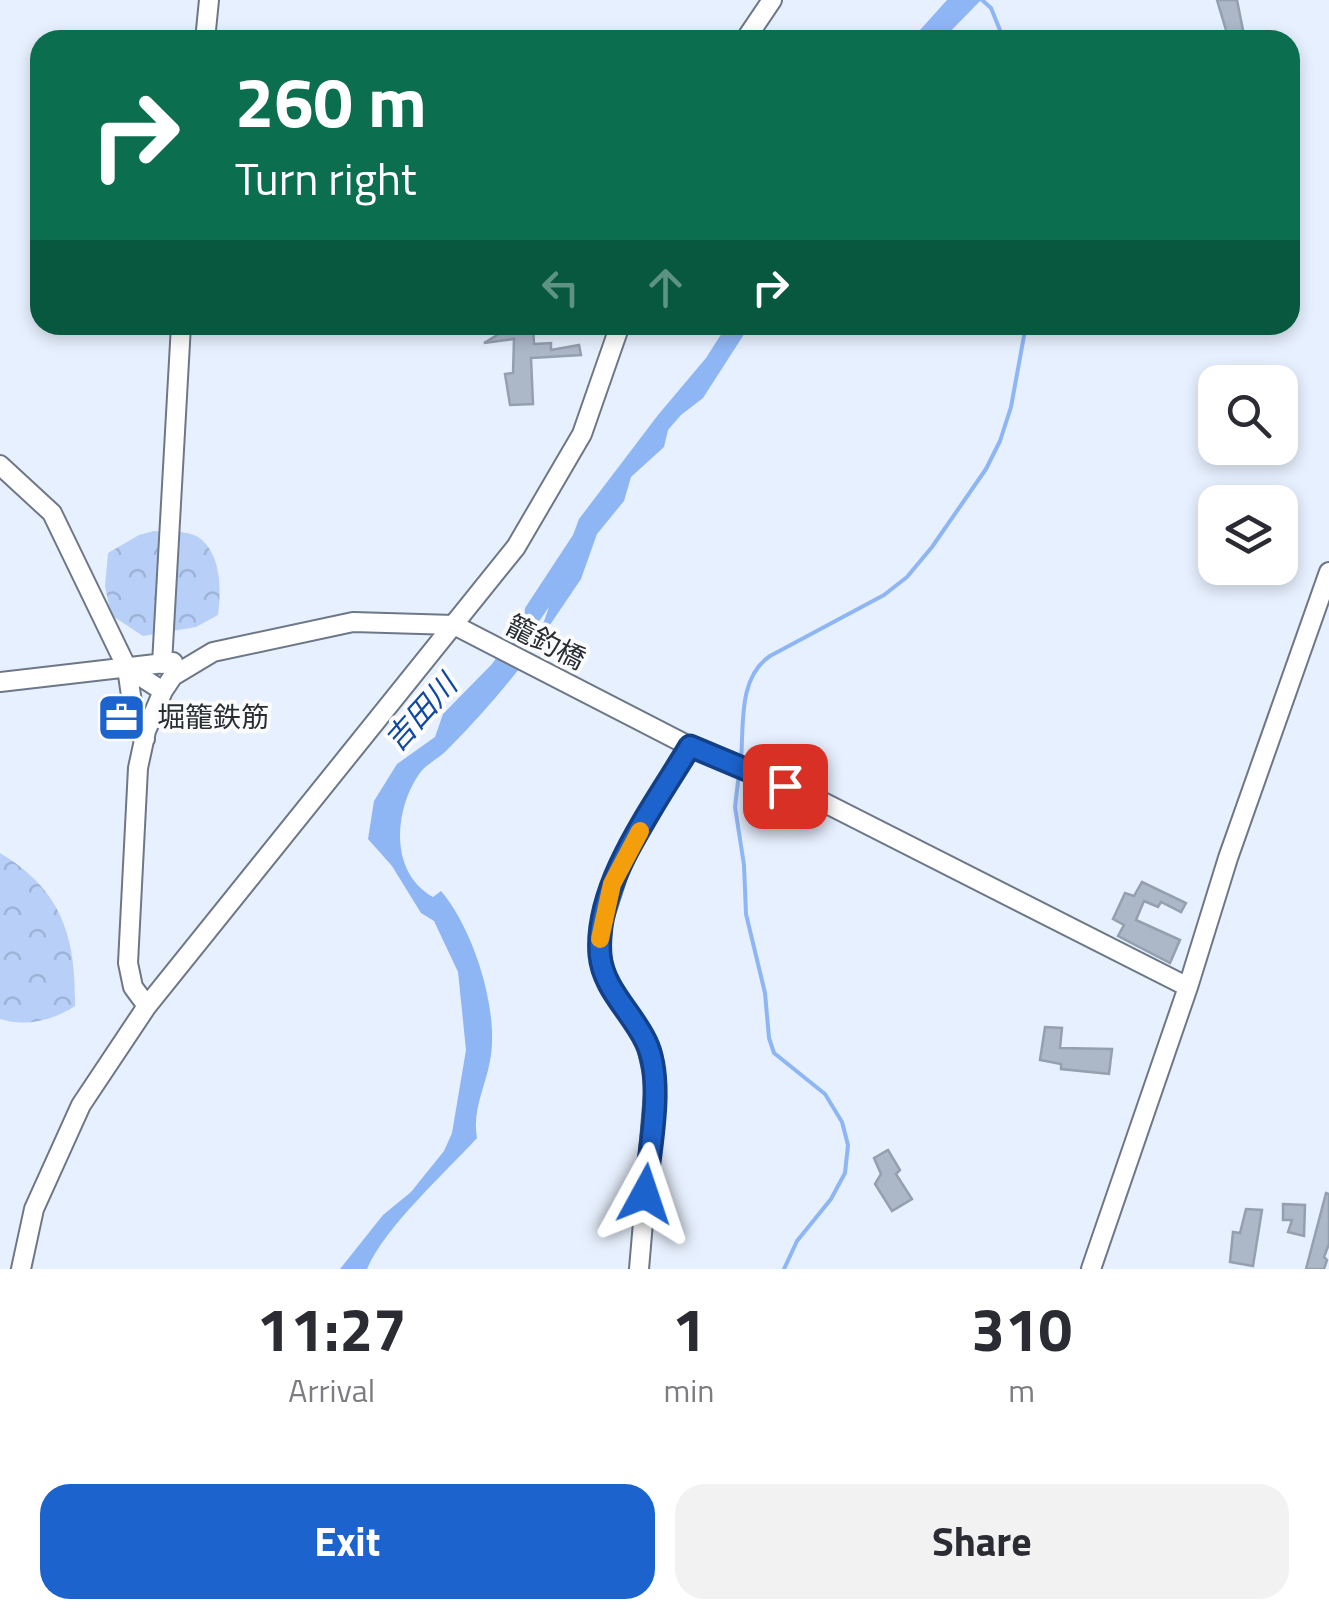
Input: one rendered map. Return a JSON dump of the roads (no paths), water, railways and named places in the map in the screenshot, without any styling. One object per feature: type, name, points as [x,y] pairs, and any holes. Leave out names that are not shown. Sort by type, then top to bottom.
[{"type":"street","points":[[206,30],[209,0]]},
{"type":"street","points":[[752,30],[772,0]]},
{"type":"street","points":[[162,664],[181,335]]},
{"type":"street","points":[[21,1269],[34,1210],[81,1104],[146,1006],[516,546],[582,434],[617,335]]},
{"type":"street","points":[[0,465],[52,513],[127,668],[136,730],[145,739]]},
{"type":"street","points":[[1092,1269],[1228,858],[1329,572]]},
{"type":"street","points":[[146,1006],[133,986],[128,963],[138,768],[162,691],[173,676],[213,652],[353,622],[454,625]]},
{"type":"street","name":"籠釣橋","points":[[454,625],[690,746],[839,809],[1188,987]]},
{"type":"street","points":[[0,682],[203,658]]},
{"type":"street","points":[[127,668],[162,691]]},
{"type":"street","points":[[639,1269],[655,1082],[646,1042],[605,976],[600,956],[601,933],[603,915],[621,864],[690,746]]},
{"type":"waterway","points":[[982,0],[991,8],[1000,30]]},
{"type":"waterway","points":[[741,759],[745,702],[752,676],[760,665],[884,595],[907,577],[986,469],[1011,407],[1024,335]]},
{"type":"waterway","points":[[739,773],[735,807],[744,865],[746,914],[765,993],[769,1038],[774,1053],[825,1094],[842,1122],[848,1145],[845,1173],[831,1199],[797,1241],[784,1269]]},
{"type":"place","name":"堀籠鉄筋","points":[[122,717]]},
{"type":"water label","name":"吉田川","points":[[421,713]]}]
